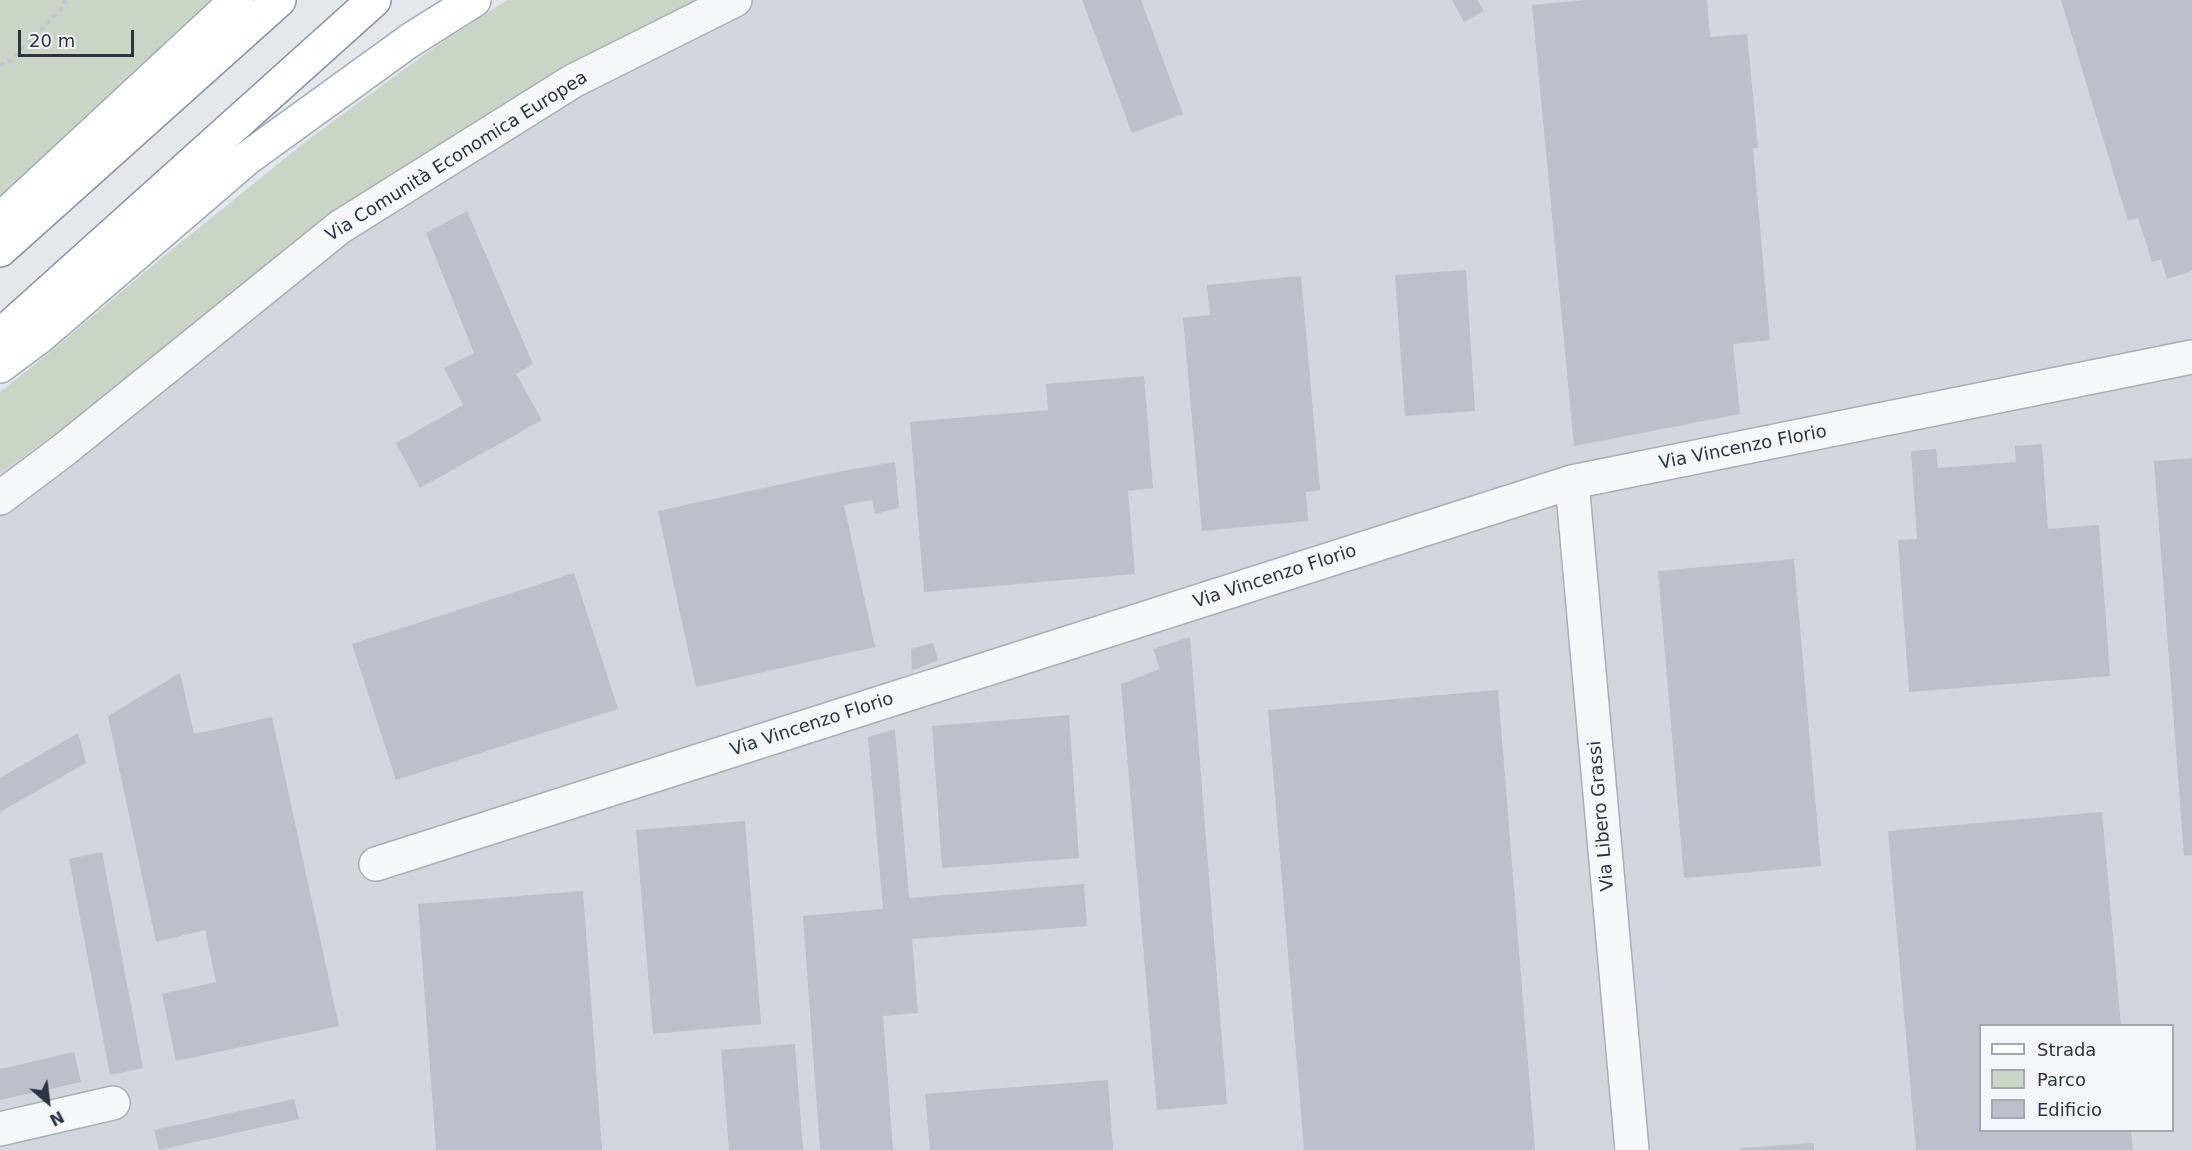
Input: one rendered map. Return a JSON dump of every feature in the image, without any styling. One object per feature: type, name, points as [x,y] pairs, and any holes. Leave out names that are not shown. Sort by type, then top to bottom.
[{"type":"main road","points":[[0,220],[237,0]]},
{"type":"main road","points":[[0,250],[279,0]]},
{"type":"main road","points":[[0,336],[374,0]]},
{"type":"main road","points":[[0,366],[39,338],[246,159],[409,41],[474,0]]},
{"type":"street","name":"Via Comunità Economica Europea","points":[[0,498],[65,449],[340,227],[573,81],[735,0]]},
{"type":"street","name":"Via Vincenzo Florio","points":[[376,864],[1572,482],[2192,357]]},
{"type":"street","name":"Via Libero Grassi","points":[[1572,482],[1632,1150]]},
{"type":"street","points":[[0,1129],[113,1102]]},
{"type":"path","points":[[0,66],[12,58],[61,9],[66,0]]},
{"type":"shaded area","points":[[707,0],[2192,0],[2192,1150],[0,1150],[0,472],[99,404],[301,235],[468,130]]},
{"type":"green space","points":[[0,0],[211,0],[118,91],[0,200]]},
{"type":"green space","points":[[507,0],[707,0],[468,130],[301,235],[99,404],[0,472],[0,392],[309,139],[443,41]]},
{"type":"building","points":[[1082,0],[1141,0],[1183,114],[1132,133]]},
{"type":"building","points":[[1452,0],[1477,0],[1484,11],[1464,22]]},
{"type":"building","points":[[1584,0],[1707,0],[1710,37],[1747,34],[1758,148],[1753,148],[1770,340],[1733,344],[1740,414],[1574,446],[1532,5]]},
{"type":"building","points":[[2061,0],[2192,0],[2192,271],[2167,279],[2161,259],[2152,262],[2138,218],[2128,221]]},
{"type":"building","points":[[467,211],[533,364],[516,374],[542,420],[420,488],[396,443],[463,405],[444,368],[474,353],[426,233]]},
{"type":"building","points":[[1466,270],[1475,411],[1405,416],[1395,275]]},
{"type":"building","points":[[1301,276],[1320,490],[1306,492],[1308,521],[1202,531],[1183,318],[1210,315],[1207,285]]},
{"type":"building","points":[[1144,376],[1153,488],[1128,491],[1135,574],[924,592],[910,422],[1048,410],[1046,384]]},
{"type":"building","points":[[2042,444],[2048,529],[2099,525],[2110,676],[1909,692],[1898,540],[1917,539],[1911,451],[1936,449],[1938,468],[2016,462],[2015,446]]},
{"type":"building","points":[[2192,458],[2192,855],[2184,856],[2154,461]]},
{"type":"building","points":[[895,462],[899,508],[875,514],[872,500],[844,505],[875,647],[696,687],[658,511],[837,472]]},
{"type":"building","points":[[1794,559],[1821,866],[1684,878],[1658,571]]},
{"type":"building","points":[[574,573],[618,709],[396,780],[352,644]]},
{"type":"building","points":[[1190,637],[1227,1104],[1157,1110],[1121,684],[1160,669],[1153,649]]},
{"type":"building","points":[[933,643],[938,660],[912,671],[911,649]]},
{"type":"building","points":[[180,673],[194,734],[272,717],[339,1026],[176,1061],[162,994],[216,982],[205,930],[156,942],[108,716]]},
{"type":"building","points":[[1498,690],[1535,1150],[1304,1150],[1268,710]]},
{"type":"building","points":[[1069,715],[1079,858],[942,868],[932,726]]},
{"type":"building","points":[[895,729],[909,898],[1084,884],[1087,926],[912,939],[918,1013],[883,1016],[893,1150],[820,1150],[803,916],[883,909],[868,737]]},
{"type":"building","points":[[78,733],[86,763],[0,812],[0,778]]},
{"type":"building","points":[[2102,812],[2121,1024],[1979,1024],[1979,1132],[2131,1132],[2133,1150],[1916,1150],[1888,831]]},
{"type":"building","points":[[745,821],[761,1024],[653,1034],[636,830]]},
{"type":"building","points":[[102,852],[143,1068],[110,1075],[69,859]]},
{"type":"building","points":[[583,891],[602,1150],[436,1150],[418,904]]},
{"type":"building","points":[[795,1044],[803,1150],[729,1150],[721,1050]]},
{"type":"building","points":[[74,1052],[81,1082],[0,1100],[0,1069]]},
{"type":"building","points":[[1108,1080],[1113,1150],[930,1150],[925,1094]]},
{"type":"building","points":[[294,1099],[299,1119],[159,1150],[154,1130]]},
{"type":"building","points":[[1814,1143],[1814,1150],[1741,1150],[1741,1148]]}]
